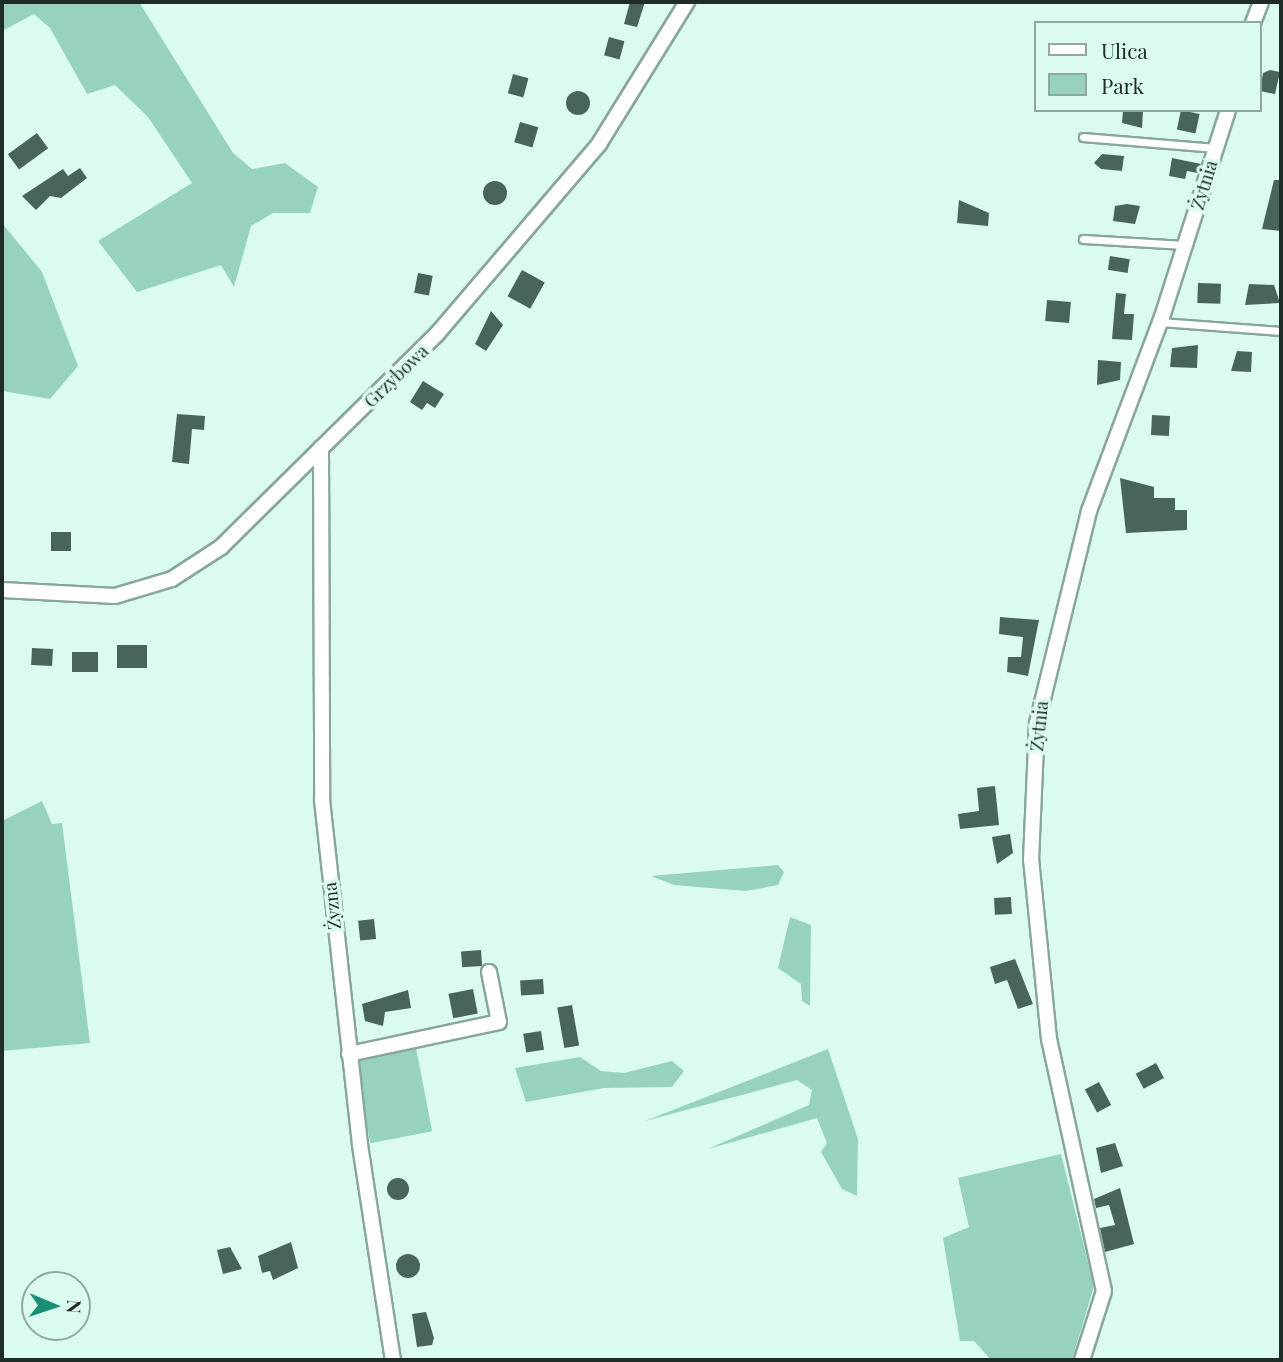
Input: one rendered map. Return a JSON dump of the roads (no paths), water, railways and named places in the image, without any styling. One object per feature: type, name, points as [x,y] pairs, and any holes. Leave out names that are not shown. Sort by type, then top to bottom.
[{"type":"street","name":"Grzybowa","points":[[2,590],[115,596],[172,579],[221,547],[321,447],[422,352],[599,144],[687,2]]},
{"type":"street","points":[[1255,21],[1261,2]]},
{"type":"street","name":"Żytnia","points":[[1082,1360],[1104,1292],[1049,1039],[1031,860],[1037,723],[1089,511],[1160,322],[1227,112]]},
{"type":"street","name":"Żyzna","points":[[321,447],[322,800],[349,1054],[393,1360]]},
{"type":"street","points":[[349,1054],[499,1022],[489,972]]},
{"type":"lane","points":[[1083,137],[1216,148]]},
{"type":"lane","points":[[1083,239],[1186,245]]},
{"type":"lane","points":[[1160,322],[1281,331]]}]
